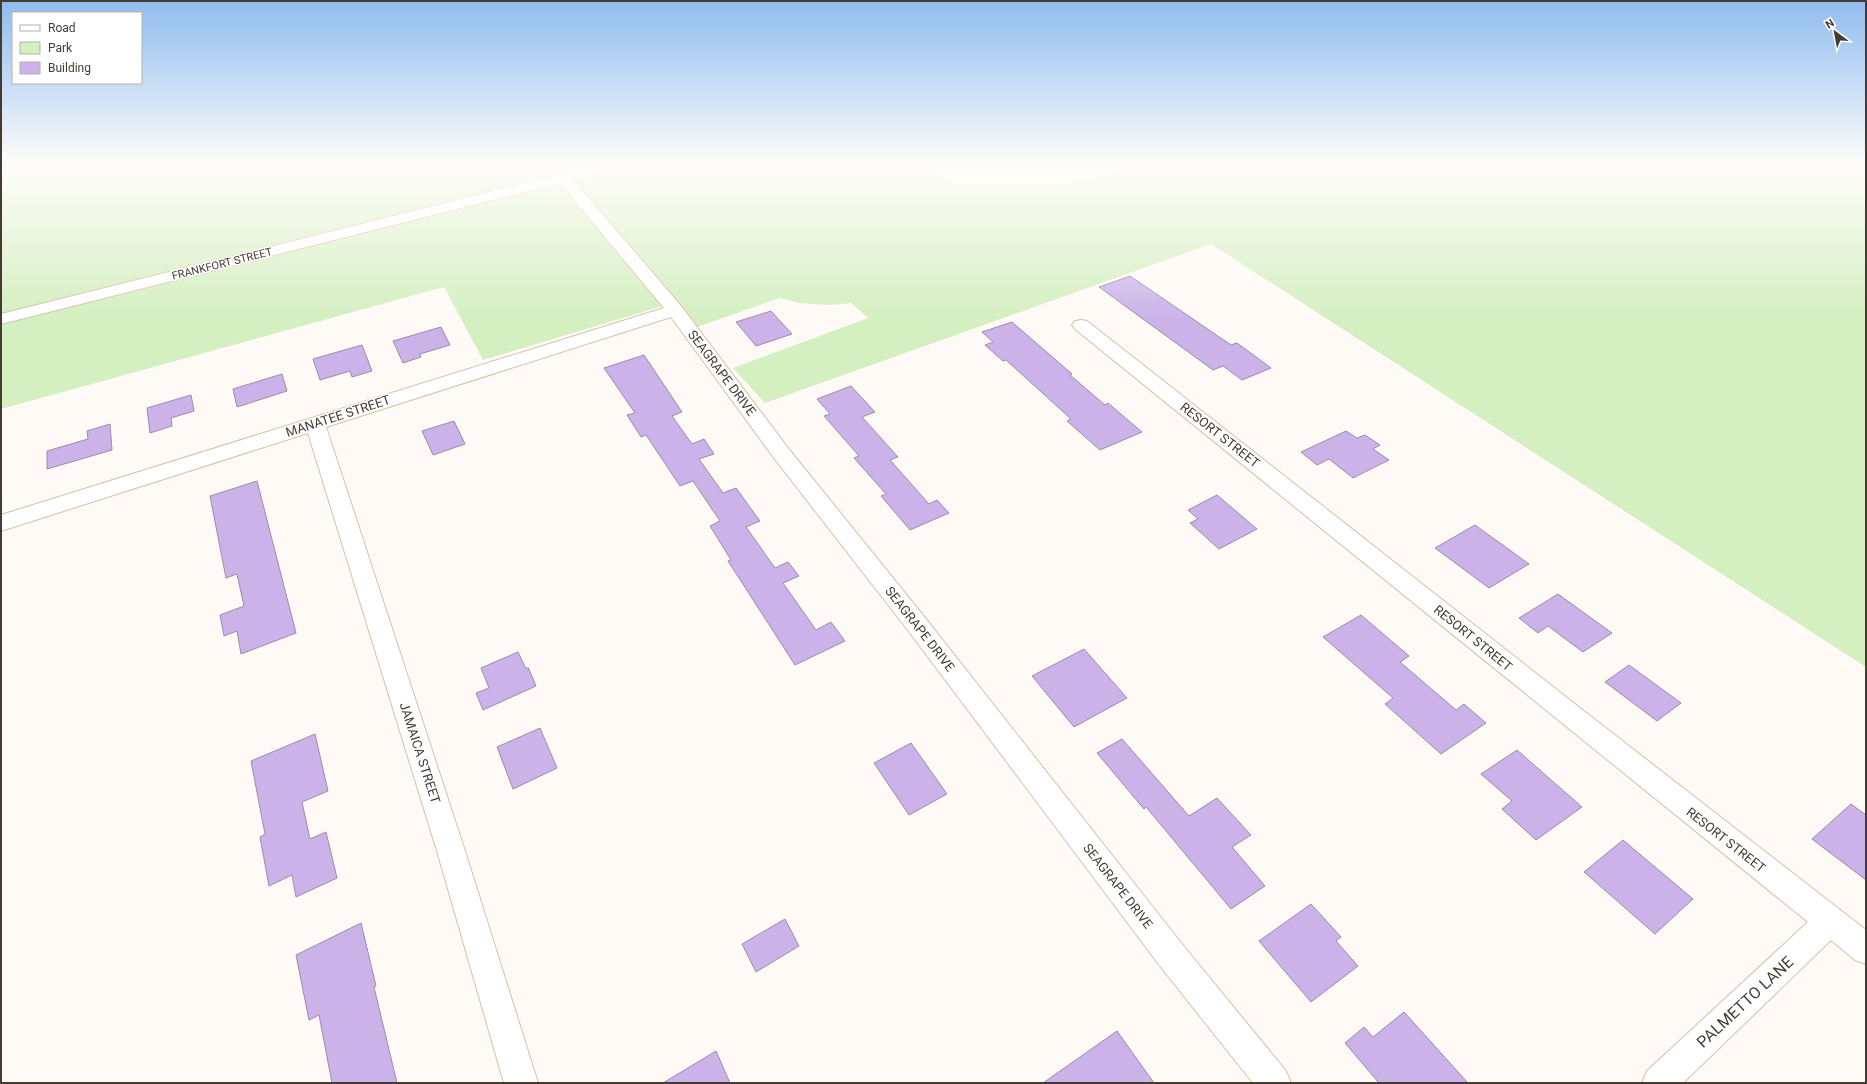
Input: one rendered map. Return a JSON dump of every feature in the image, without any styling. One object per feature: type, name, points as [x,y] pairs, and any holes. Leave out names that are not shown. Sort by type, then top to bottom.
[{"type":"street","name":"FRANKFORT STREET","points":[[1,319],[406,218]]},
{"type":"street","name":"SEAGRAPE DRIVE","points":[[597,218],[675,310],[781,453],[918,626],[1171,955],[1274,1083]]},
{"type":"street","name":"MANATEE STREET","points":[[1,523],[675,310]]},
{"type":"street","name":"RESORT STREET","points":[[1081,325],[1650,780],[1866,949]]},
{"type":"street","name":"JAMAICA STREET","points":[[315,423],[451,851],[521,1083]]},
{"type":"street","name":"PALMETTO LANE","points":[[1659,1083],[1830,921]]},
{"type":"green space","points":[[1,218],[390,218],[1,315]]},
{"type":"green space","points":[[420,218],[590,218],[663,306],[483,360],[444,287],[1,409],[1,324]]},
{"type":"green space","points":[[605,218],[1866,218],[1866,667],[1211,244],[765,403],[733,368],[868,318],[851,303],[829,305],[799,303],[780,298],[697,327]]},
{"type":"building","points":[[1130,276],[1231,345],[1237,343],[1271,368],[1242,380],[1223,366],[1213,370],[1099,287]]},
{"type":"building","points":[[771,311],[792,334],[756,346],[736,322]]},
{"type":"building","points":[[1012,322],[1105,405],[1108,403],[1142,432],[1100,450],[1067,421],[1071,419],[1006,360],[1003,361],[985,345],[993,342],[982,332]]},
{"type":"building","points":[[441,327],[450,345],[420,354],[421,357],[403,363],[393,341]]},
{"type":"building","points":[[362,345],[372,371],[352,377],[350,371],[320,380],[313,359]]},
{"type":"building","points":[[644,355],[682,412],[672,416],[692,444],[704,439],[714,454],[699,459],[723,493],[736,488],[760,521],[746,527],[775,568],[788,562],[799,576],[783,583],[816,630],[831,622],[845,641],[795,665],[728,561],[731,560],[710,526],[720,521],[693,481],[680,486],[646,435],[641,437],[627,415],[635,413],[604,368]]},
{"type":"building","points":[[282,374],[287,391],[237,407],[233,389]]},
{"type":"building","points":[[851,386],[875,412],[862,417],[898,457],[890,460],[929,504],[937,500],[949,513],[910,530],[881,496],[886,494],[854,458],[859,456],[824,416],[830,414],[817,399]]},
{"type":"building","points":[[191,395],[194,411],[171,418],[172,426],[150,433],[147,408]]},
{"type":"building","points":[[454,421],[465,444],[433,455],[422,431]]},
{"type":"building","points":[[110,424],[112,450],[47,469],[47,451],[88,439],[87,431]]},
{"type":"building","points":[[1346,431],[1357,438],[1365,435],[1380,445],[1373,449],[1389,460],[1353,478],[1329,459],[1317,465],[1301,452]]},
{"type":"building","points":[[257,481],[296,633],[241,654],[237,631],[224,636],[220,615],[244,606],[237,574],[226,578],[210,496]]},
{"type":"building","points":[[1217,495],[1257,529],[1219,549],[1190,523],[1198,519],[1188,510]]},
{"type":"building","points":[[1475,525],[1529,564],[1489,588],[1435,548]]},
{"type":"building","points":[[1558,594],[1612,633],[1583,652],[1548,626],[1538,633],[1519,618]]},
{"type":"building","points":[[1361,615],[1409,656],[1400,662],[1456,710],[1464,704],[1486,723],[1441,754],[1385,704],[1393,698],[1323,637]]},
{"type":"building","points":[[1084,649],[1127,698],[1074,727],[1032,676]]},
{"type":"building","points":[[518,652],[526,669],[528,667],[536,686],[483,710],[476,693],[489,688],[481,668]]},
{"type":"building","points":[[1629,665],[1681,703],[1657,721],[1605,682]]},
{"type":"building","points":[[540,728],[557,768],[513,789],[497,747]]},
{"type":"building","points":[[315,734],[328,791],[302,802],[310,839],[326,832],[337,878],[296,897],[292,875],[269,886],[260,837],[265,834],[251,761]]},
{"type":"building","points":[[1122,739],[1189,816],[1217,798],[1251,835],[1232,847],[1265,886],[1231,909],[1146,807],[1144,809],[1097,753]]},
{"type":"building","points":[[911,743],[947,794],[909,815],[874,763]]},
{"type":"building","points":[[1517,750],[1582,807],[1536,840],[1502,809],[1512,801],[1481,774]]},
{"type":"building","points":[[1851,804],[1866,815],[1866,880],[1812,839]]},
{"type":"building","points":[[1623,840],[1693,899],[1655,934],[1584,872]]},
{"type":"building","points":[[1311,904],[1341,937],[1336,941],[1358,966],[1311,1002],[1259,941]]},
{"type":"building","points":[[785,919],[799,946],[756,972],[742,944]]},
{"type":"building","points":[[361,923],[376,986],[374,987],[397,1083],[332,1083],[319,1015],[309,1020],[296,955]]},
{"type":"building","points":[[1404,1012],[1468,1083],[1379,1083],[1345,1043],[1364,1027],[1373,1037]]},
{"type":"building","points":[[1117,1031],[1154,1083],[1043,1083]]},
{"type":"building","points":[[716,1051],[730,1083],[663,1083]]}]
